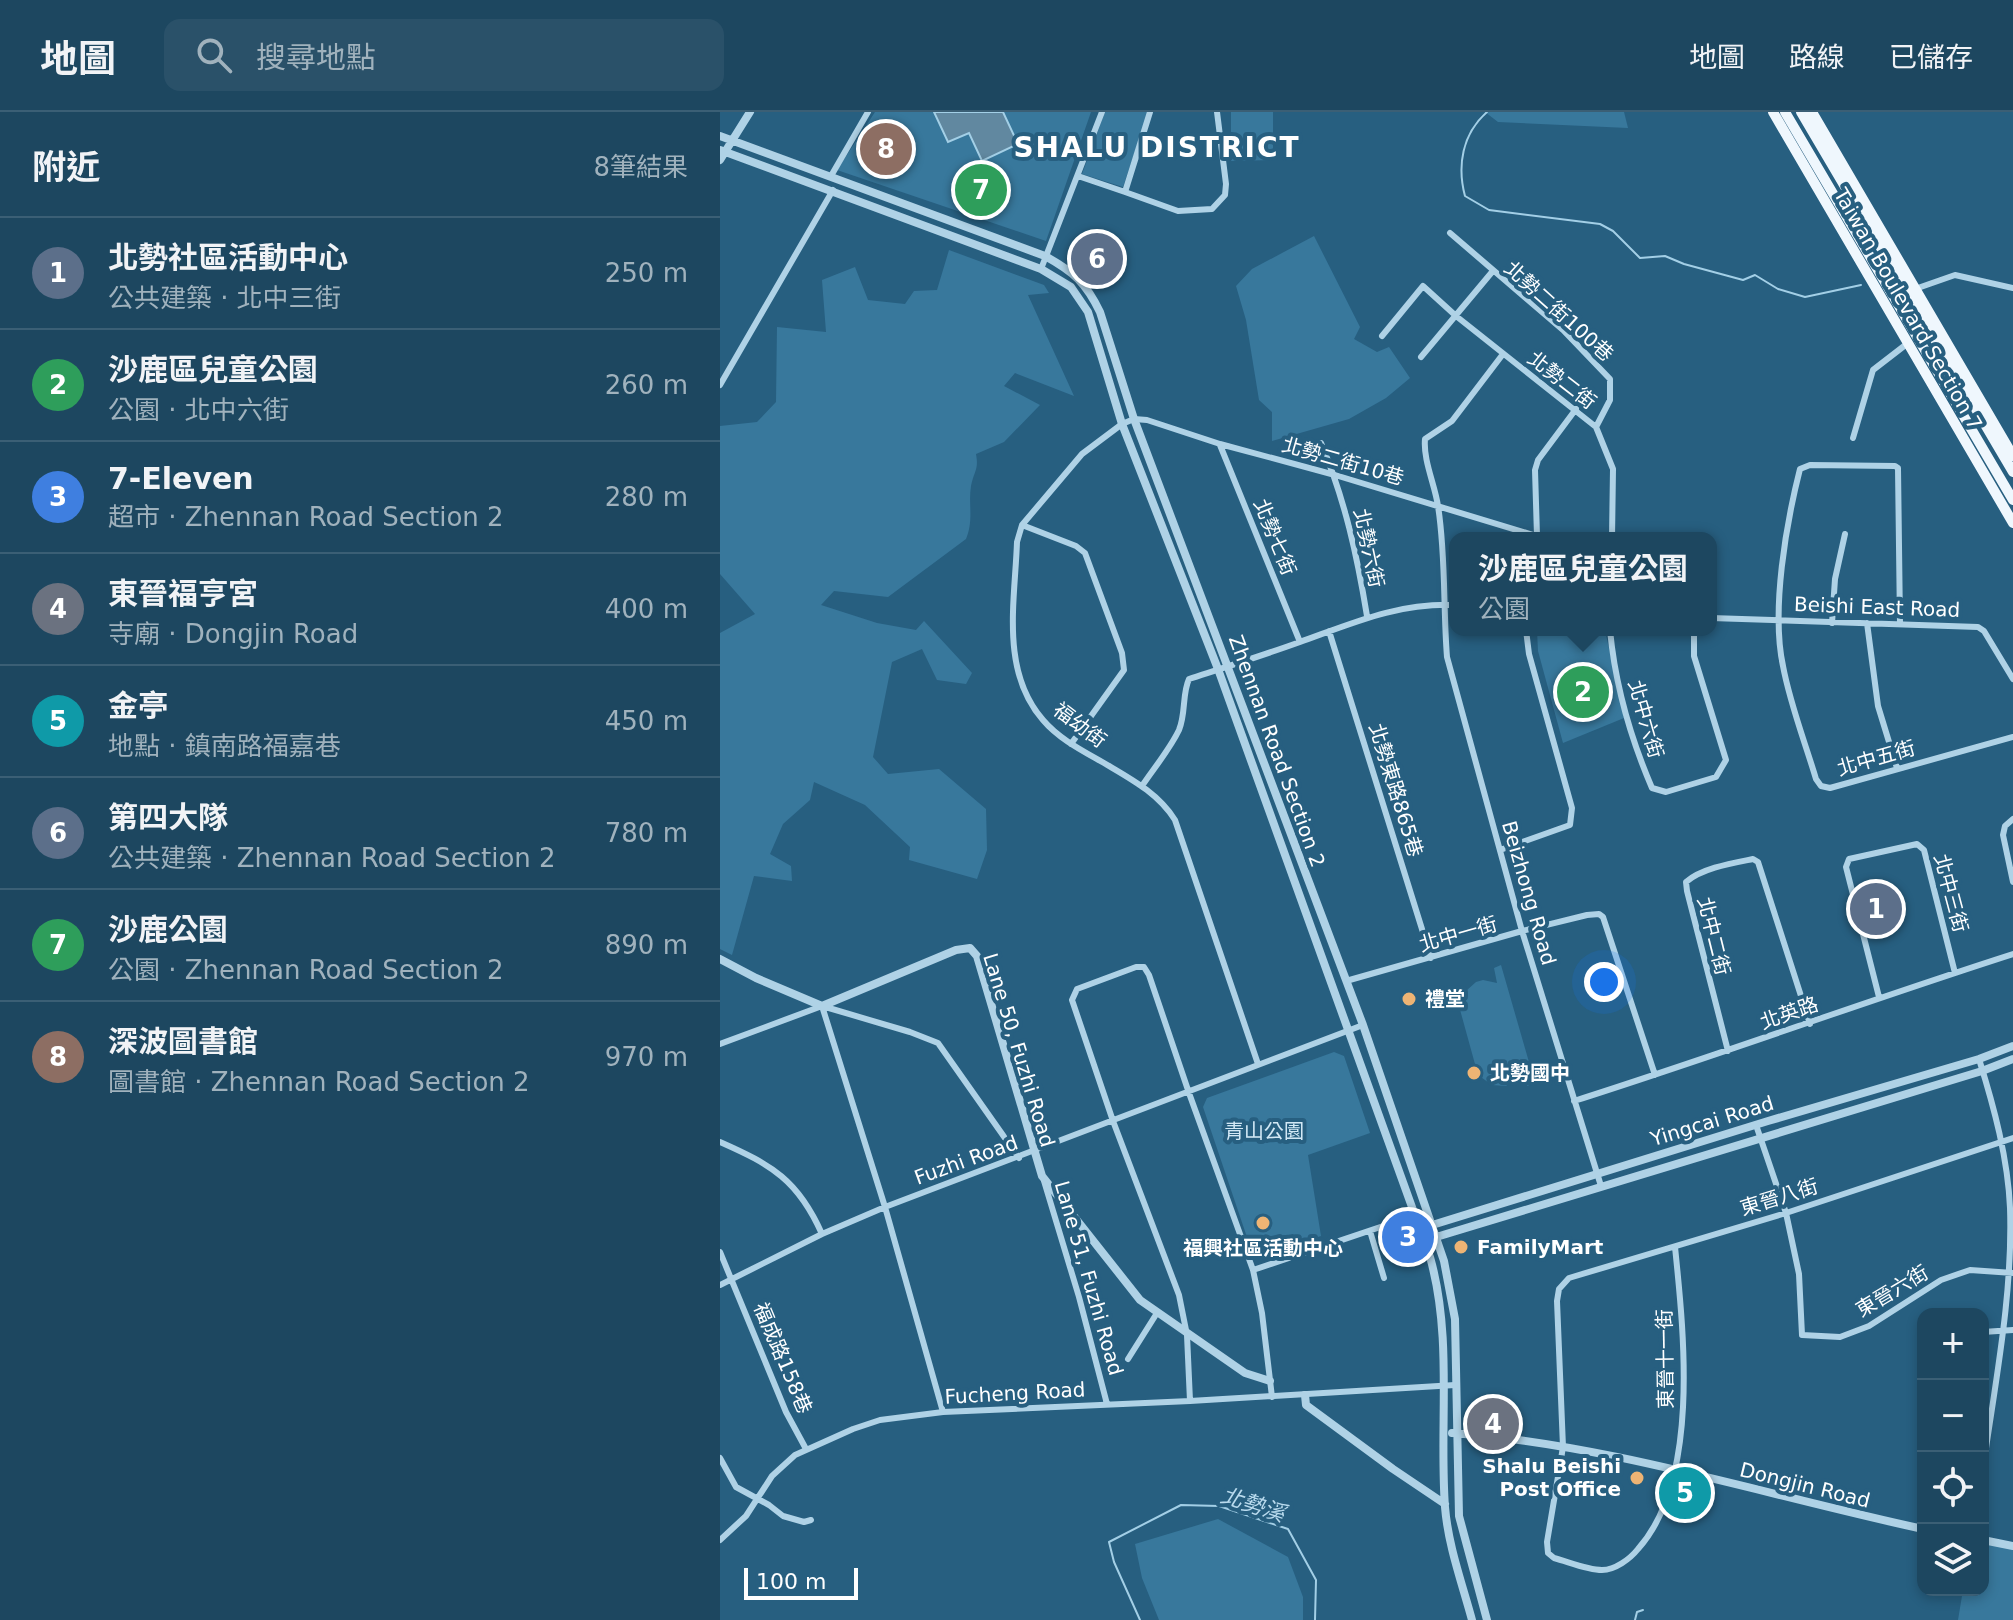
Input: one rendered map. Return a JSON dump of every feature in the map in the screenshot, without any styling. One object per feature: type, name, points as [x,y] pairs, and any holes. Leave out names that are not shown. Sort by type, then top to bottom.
[{"type":"main road","name":"Taiwan Boulevard Section 7","points":[[1773,112],[2013,523]]},
{"type":"main road","name":"Taiwan Boulevard Section 7","points":[[1785,112],[2013,500]]},
{"type":"main road","name":"Taiwan Boulevard Section 7","points":[[1801,112],[2013,472]]},
{"type":"main road","name":"Taiwan Boulevard Section 7","points":[[1812,112],[2013,456]]},
{"type":"street","points":[[722,154],[750,112]]},
{"type":"street","points":[[831,176],[868,112]]},
{"type":"street","points":[[1041,269],[1102,112]]},
{"type":"street","points":[[1125,192],[1150,112]]},
{"type":"street","points":[[1078,176],[1178,211],[1212,209],[1225,195],[1226,184],[1217,112]]},
{"type":"street","name":"Zhennan Road Section 2","points":[[720,136],[1045,256],[1070,270],[1093,296],[1134,419],[1363,1025],[1437,1237],[1453,1300],[1459,1516],[1487,1620]]},
{"type":"street","name":"Zhennan Road Section 2","points":[[722,154],[833,190],[1041,269],[1071,287],[1088,312],[1122,424],[1218,669],[1350,1030],[1416,1215],[1439,1292],[1445,1504],[1451,1541],[1472,1620]]},
{"type":"street","points":[[720,385],[833,190]]},
{"type":"street","name":"北勢二街100巷","points":[[1450,233],[1563,330],[1610,379],[1610,400],[1596,427]]},
{"type":"street","points":[[1421,357],[1492,272]]},
{"type":"street","points":[[1915,289],[1955,275],[2013,288]]},
{"type":"street","name":"北勢二街","points":[[1382,336],[1423,286],[1503,354],[1576,409],[1596,427],[1613,469],[1612,532]]},
{"type":"street","points":[[1853,438],[1873,370],[1908,343]]},
{"type":"street","name":"Beizhong Road","points":[[1503,354],[1452,421],[1425,439],[1444,553],[1447,657],[1522,931],[1601,1186]]},
{"type":"street","points":[[1539,532],[1535,470],[1538,460],[1576,409]]},
{"type":"street","points":[[1071,744],[1124,670],[1122,653],[1085,553],[1076,546],[1022,525],[1082,454],[1122,424],[1134,419]]},
{"type":"street","name":"北勢二街10巷","points":[[1134,419],[1147,420],[1523,532]]},
{"type":"street","name":"北勢六街","points":[[1321,443],[1335,475],[1354,540],[1367,616]]},
{"type":"street","name":"北勢七街","points":[[1220,444],[1300,642]]},
{"type":"street","points":[[1780,620],[1781,575],[1800,469],[1810,465],[1895,466],[1900,475],[1900,624]]},
{"type":"street","name":"福幼街","points":[[1022,525],[1017,542],[1014,650],[1016,672],[1023,690],[1044,721],[1071,744],[1142,786],[1165,804],[1175,820],[1258,1064]]},
{"type":"street","points":[[1832,623],[1835,579],[1845,534]]},
{"type":"street","points":[[1142,786],[1178,731],[1185,710],[1189,679],[1367,616],[1399,608],[1449,605]]},
{"type":"street","name":"Beishi East Road","points":[[1717,618],[1978,627],[1984,631],[2013,679]]},
{"type":"street","name":"北中五街","points":[[1780,620],[1782,664],[1816,779],[1821,786],[1830,788],[2013,737]]},
{"type":"street","points":[[1867,623],[1878,706],[1897,768]]},
{"type":"street","name":"北勢東路865巷","points":[[1329,631],[1431,958]]},
{"type":"street","points":[[1500,850],[1570,825],[1572,808],[1529,654],[1527,636]]},
{"type":"street","name":"北中六街","points":[[1611,636],[1614,665],[1644,771],[1652,788],[1666,792],[1716,777],[1726,760],[1694,656],[1694,636]]},
{"type":"street","points":[[2013,819],[2005,826],[2003,835],[2013,882]]},
{"type":"street","name":"北中三街","points":[[1879,997],[1846,867],[1849,859],[1917,844],[1924,850],[1955,973]]},
{"type":"street","name":"北中二街","points":[[1728,1051],[1687,891],[1686,882],[1692,876],[1736,862],[1753,859],[1758,862],[1810,1024]]},
{"type":"street","name":"北中一街","points":[[1346,981],[1522,931],[1599,914],[1603,917],[1655,1075]]},
{"type":"street","name":"Lane 50, Fuzhi Road","points":[[822,1006],[956,950],[970,948],[977,956],[1042,1176]]},
{"type":"street","name":"北英路","points":[[1574,1101],[2013,954]]},
{"type":"street","points":[[720,959],[822,1006],[938,1043],[1019,1158]]},
{"type":"street","points":[[1190,1401],[1187,1335],[1179,1295],[1113,1121],[1072,1000],[1077,989],[1136,967],[1144,967],[1149,975],[1253,1270],[1262,1313],[1272,1397]]},
{"type":"street","points":[[720,1044],[822,1006]]},
{"type":"street","points":[[822,1006],[885,1207],[943,1412]]},
{"type":"street","name":"Fuzhi Road","points":[[720,1285],[822,1234],[885,1207],[1363,1025]]},
{"type":"street","name":"Yingcai Road","points":[[1420,1229],[2013,1046]]},
{"type":"street","points":[[1979,1059],[2000,1142],[2010,1210],[2010,1273],[1985,1452]]},
{"type":"street","name":"Yingcai Road","points":[[1424,1241],[2013,1059]]},
{"type":"street","points":[[1756,1125],[1786,1213]]},
{"type":"street","name":"東晉八街","points":[[1563,1447],[1557,1301],[1559,1289],[1569,1278],[1786,1213],[2013,1138]]},
{"type":"street","points":[[720,1142],[764,1162],[781,1174],[810,1207],[822,1234]]},
{"type":"street","name":"Lane 51, Fuzhi Road","points":[[1042,1176],[1140,1300],[1245,1373],[1270,1381]]},
{"type":"street","name":"Lane 51, Fuzhi Road","points":[[1042,1176],[1079,1297],[1107,1404]]},
{"type":"street","name":"東晉六街","points":[[1786,1213],[1799,1274],[1802,1335],[1840,1337],[1869,1326],[1941,1280],[1970,1270],[2010,1273]]},
{"type":"street","points":[[1253,1270],[1416,1215]]},
{"type":"street","points":[[1370,1231],[1384,1278]]},
{"type":"street","name":"東晉十一街","points":[[1563,1447],[1547,1542],[1548,1553],[1554,1558],[1603,1570],[1620,1565],[1635,1553],[1657,1524],[1666,1503],[1682,1423],[1684,1373],[1675,1247]]},
{"type":"street","name":"福成路158巷","points":[[720,1252],[786,1412],[806,1449]]},
{"type":"street","points":[[1128,1359],[1157,1313]]},
{"type":"street","points":[[1989,1332],[2013,1330]]},
{"type":"street","name":"Fucheng Road","points":[[720,1540],[746,1516],[755,1499],[784,1463],[806,1449],[880,1420],[943,1412],[1455,1385]]},
{"type":"street","points":[[1305,1395],[1306,1405],[1339,1431],[1445,1504]]},
{"type":"street","name":"Dongjin Road","points":[[1443,1432],[1563,1447],[1917,1528]]},
{"type":"street","points":[[720,1458],[736,1487],[794,1520],[811,1520]]},
{"type":"street","points":[[1989,1541],[2013,1546]]},
{"type":"green space","points":[[875,112],[1091,112],[1046,241],[837,170]]},
{"type":"green space","points":[[1105,112],[1148,112],[1123,187],[1082,174]]},
{"type":"green space","points":[[1231,112],[1273,112],[1273,160],[1231,161]]},
{"type":"green space","points":[[1485,112],[1624,112],[1628,128],[1498,122]]},
{"type":"green space","points":[[1314,236],[1360,327],[1354,339],[1377,352],[1389,347],[1410,378],[1386,398],[1349,419],[1272,441],[1272,412],[1259,400],[1246,320],[1236,286],[1252,269]]},
{"type":"green space","points":[[949,250],[1044,285],[1049,293],[1028,295],[1074,396],[1015,373],[1004,386],[1040,405],[1004,442],[976,454],[977,467],[970,493],[970,525],[966,539],[888,597],[834,591],[821,605],[877,623],[916,630],[924,621],[972,673],[966,684],[937,680],[922,649],[892,662],[873,757],[888,774],[939,769],[986,809],[987,850],[977,879],[909,860],[910,847],[865,805],[814,782],[810,800],[783,824],[770,854],[791,866],[792,881],[754,876],[732,955],[720,949],[720,633],[755,614],[720,574],[720,426],[757,422],[776,402],[777,327],[826,332],[822,280],[855,267],[868,300],[905,304],[914,291],[937,290]]},
{"type":"green space","points":[[1537,636],[1606,636],[1624,718],[1563,743],[1538,651]]},
{"type":"green space","points":[[1501,965],[1535,1083],[1527,1086],[1523,1073],[1506,1086],[1492,1085],[1478,1075],[1459,1006],[1466,991],[1476,982],[1497,983],[1494,968]]},
{"type":"green space","name":"青山公園","points":[[1334,1052],[1344,1056],[1370,1133],[1308,1155],[1321,1236],[1260,1255],[1252,1252],[1203,1107],[1207,1098]]},
{"type":"green space","points":[[1218,1519],[1288,1557],[1303,1597],[1303,1620],[1159,1620],[1142,1578],[1135,1544]]},
{"type":"green space","points":[[1989,1544],[2013,1548],[2013,1620],[1958,1620],[1962,1596],[1989,1596]]},
{"type":"shaded area","points":[[934,112],[1003,112],[1018,144],[982,161],[969,133],[948,142]]},
{"type":"waterway","points":[[1487,112],[1467,140],[1462,173],[1465,196],[1489,210],[1600,224],[1613,231],[1640,258],[1665,256],[1743,280],[1755,275],[1778,289],[1805,297],[1861,285]]},
{"type":"waterway","name":"北勢溪","points":[[1140,1620],[1114,1562],[1109,1542],[1181,1505],[1219,1506],[1288,1529],[1316,1580],[1315,1620]]},
{"type":"waterway","name":"北勢溪","points":[[1635,1620],[1637,1612],[1643,1610]]},
{"type":"place","name":"深波圖書館","points":[[886,149]]},
{"type":"place","name":"沙鹿公園","points":[[981,190]]},
{"type":"place","name":"第四大隊","points":[[1097,259]]},
{"type":"place","name":"沙鹿區兒童公園","points":[[1583,692]]},
{"type":"place","name":"北勢社區活動中心","points":[[1876,909]]},
{"type":"place","name":"禮堂","points":[[1409,999]]},
{"type":"place","name":"北勢國中","points":[[1474,1073]]},
{"type":"place","name":"福興社區活動中心","points":[[1263,1223]]},
{"type":"place","name":"7-Eleven","points":[[1408,1237]]},
{"type":"place","name":"FamilyMart","points":[[1461,1247]]},
{"type":"place","name":"東晉福亨宮","points":[[1493,1424]]},
{"type":"place","name":"Shalu Beishi Post Office","points":[[1637,1478]]},
{"type":"place","name":"金亭","points":[[1685,1493]]},
{"type":"district","name":"SHALU DISTRICT","points":[[1157,147]]}]
